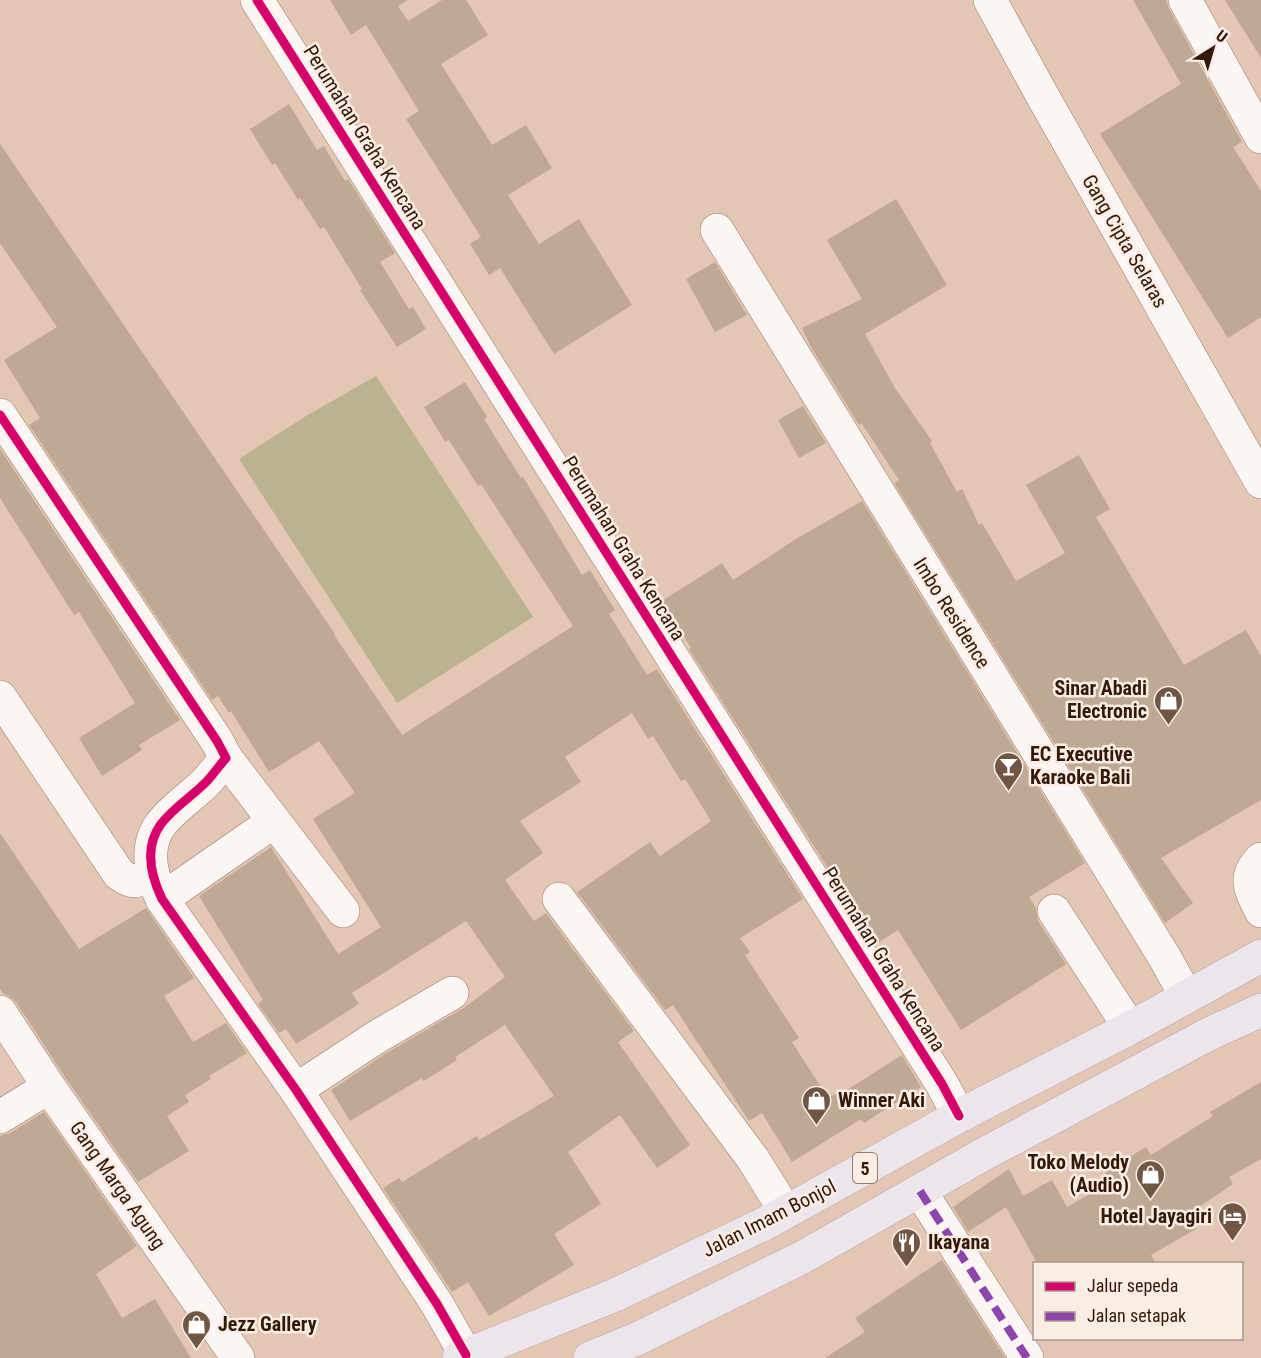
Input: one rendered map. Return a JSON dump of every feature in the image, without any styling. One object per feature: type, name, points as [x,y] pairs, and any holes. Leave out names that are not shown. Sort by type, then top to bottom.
[{"type":"highway","name":"Jalan Imam Bonjol","points":[[462,1356],[615,1294],[786,1212],[959,1116],[1130,1028],[1261,956]]},
{"type":"highway","name":"5","points":[[590,1358],[634,1346],[803,1257],[984,1154],[1209,1034],[1261,1010]]},
{"type":"highway","points":[[615,1294],[634,1346]]},
{"type":"street","name":"Perumahan Graha Kencana","points":[[257,0],[942,1084],[959,1116]]},
{"type":"street","name":"Gang Cipta Selaras","points":[[990,0],[1261,482]]},
{"type":"street","points":[[1185,0],[1261,137]]},
{"type":"street","name":"Imbo Residence","points":[[717,230],[1186,996]]},
{"type":"street","points":[[0,415],[217,741],[226,758],[343,911]]},
{"type":"street","points":[[0,697],[119,874],[128,881],[157,887],[273,822]]},
{"type":"street","points":[[226,758],[208,780],[160,826],[153,845],[151,864],[157,887],[296,1090],[437,1304],[462,1356]]},
{"type":"street","points":[[1261,859],[1255,865],[1250,879],[1250,888],[1261,911]]},
{"type":"street","points":[[559,899],[753,1159],[786,1212]]},
{"type":"street","points":[[1054,911],[1130,1028]]},
{"type":"street","points":[[296,1090],[375,1038],[452,993]]},
{"type":"street","name":"Gang Marga Agung","points":[[0,1011],[49,1087],[238,1358]]},
{"type":"street","points":[[0,1117],[49,1087]]},
{"type":"street","points":[[920,1191],[1028,1358]]},
{"type":"shaded area","points":[[376,376],[533,617],[397,703],[239,459],[306,416]]},
{"type":"building","points":[[330,0],[408,0],[398,6],[408,21],[442,0],[466,0],[488,35],[441,64],[492,145],[526,125],[552,168],[508,195],[539,244],[579,219],[632,305],[554,354],[500,268],[489,275],[470,244],[481,237],[406,119],[419,111],[366,25],[351,35]]},
{"type":"building","points":[[1133,0],[1166,0],[1242,142],[1233,147],[1261,191],[1261,317],[1228,338],[1100,134],[1181,84]]},
{"type":"building","points":[[1225,0],[1261,0],[1261,58]]},
{"type":"building","points":[[289,104],[317,150],[324,146],[345,181],[348,179],[395,253],[380,262],[409,309],[413,307],[426,329],[397,347],[360,290],[362,289],[324,227],[320,229],[300,198],[298,200],[275,163],[272,165],[250,129]]},
{"type":"building","points":[[0,144],[402,735],[573,626],[481,484],[478,486],[449,440],[445,442],[424,407],[465,382],[487,417],[484,419],[521,478],[523,477],[582,575],[590,570],[615,610],[609,614],[647,675],[657,669],[803,899],[740,938],[750,952],[745,955],[799,1038],[792,1042],[828,1098],[841,1091],[842,1093],[902,1055],[921,1087],[864,1123],[861,1119],[792,1162],[762,1113],[749,1121],[673,1005],[665,1010],[577,892],[650,842],[660,856],[711,821],[685,779],[681,781],[653,736],[648,739],[632,713],[565,757],[581,782],[520,821],[543,853],[505,880],[534,921],[546,913],[634,1031],[618,1042],[690,1145],[657,1168],[620,1115],[568,1152],[601,1204],[554,1234],[574,1265],[489,1316],[468,1282],[452,1292],[383,1188],[399,1178],[402,1182],[477,1136],[479,1140],[554,1096],[505,1025],[455,1057],[457,1060],[424,1081],[422,1078],[350,1121],[331,1090],[385,1054],[465,1007],[505,977],[466,921],[352,993],[359,1004],[296,1044],[286,1029],[279,1033],[258,1004],[263,1000],[199,896],[271,847],[338,954],[381,927],[313,819],[355,793],[319,741],[269,772],[231,711],[229,713],[218,696],[212,700],[29,425],[40,418],[4,360],[57,327],[0,243]]},
{"type":"building","points":[[896,199],[947,285],[865,334],[895,388],[932,441],[930,443],[957,492],[962,489],[979,525],[982,523],[1016,581],[1065,553],[1026,485],[1079,455],[1110,509],[1096,517],[1184,665],[1246,630],[1261,656],[1261,800],[1161,858],[1193,903],[1165,923],[894,483],[899,480],[862,424],[859,425],[811,347],[802,328],[862,299],[827,240]]},
{"type":"building","points":[[715,262],[747,315],[715,332],[686,279]]},
{"type":"building","points":[[803,406],[826,443],[799,458],[778,420]]},
{"type":"building","points":[[0,449],[180,720],[139,745],[142,750],[102,776],[79,738],[135,703],[79,612],[74,615],[0,498]]},
{"type":"building","points":[[862,501],[1085,863],[1029,897],[1036,908],[1038,921],[1066,964],[961,1030],[898,930],[876,944],[689,649],[691,648],[662,601],[722,563],[733,580],[796,539]]},
{"type":"building","points":[[0,833],[79,949],[146,908],[194,978],[164,996],[193,1042],[226,1023],[247,1053],[209,1076],[211,1079],[185,1095],[189,1102],[167,1116],[189,1151],[138,1182],[16,1002],[0,989]]},
{"type":"building","points":[[1261,1082],[1261,1159],[1229,1177],[1233,1184],[1187,1215],[1196,1229],[1151,1255],[1155,1262],[1036,1262],[1006,1207],[968,1232],[953,1207],[1009,1169],[1023,1196],[1052,1180],[1067,1207],[1111,1182],[1105,1172],[1146,1147],[1151,1155],[1213,1116],[1210,1112]]},
{"type":"building","points":[[44,1112],[137,1246],[96,1274],[122,1318],[155,1299],[191,1358],[0,1358],[0,1136],[10,1133]]},
{"type":"building","points":[[942,1260],[1005,1358],[825,1358],[865,1332],[855,1318]]},
{"type":"marked path","points":[[920,1191],[1027,1358]]},
{"type":"cycle path","points":[[257,0],[942,1084],[959,1116]]},
{"type":"cycle path","points":[[0,415],[217,741],[226,758],[208,780],[166,818],[156,833],[152,842],[151,862],[162,899],[296,1090],[437,1304],[466,1355]]},
{"type":"place","name":"Sinar Abadi Electronic","points":[[1168,726]]},
{"type":"place","name":"EC Executive Karaoke Bali","points":[[1009,792]]},
{"type":"place","name":"Winner Aki","points":[[817,1126]]},
{"type":"place","name":"Toko Melody (Audio)","points":[[1150,1200]]},
{"type":"place","name":"Hotel Jayagiri","points":[[1233,1242]]},
{"type":"place","name":"Ikayana","points":[[907,1268]]},
{"type":"place","name":"Jezz Gallery","points":[[197,1350]]}]
